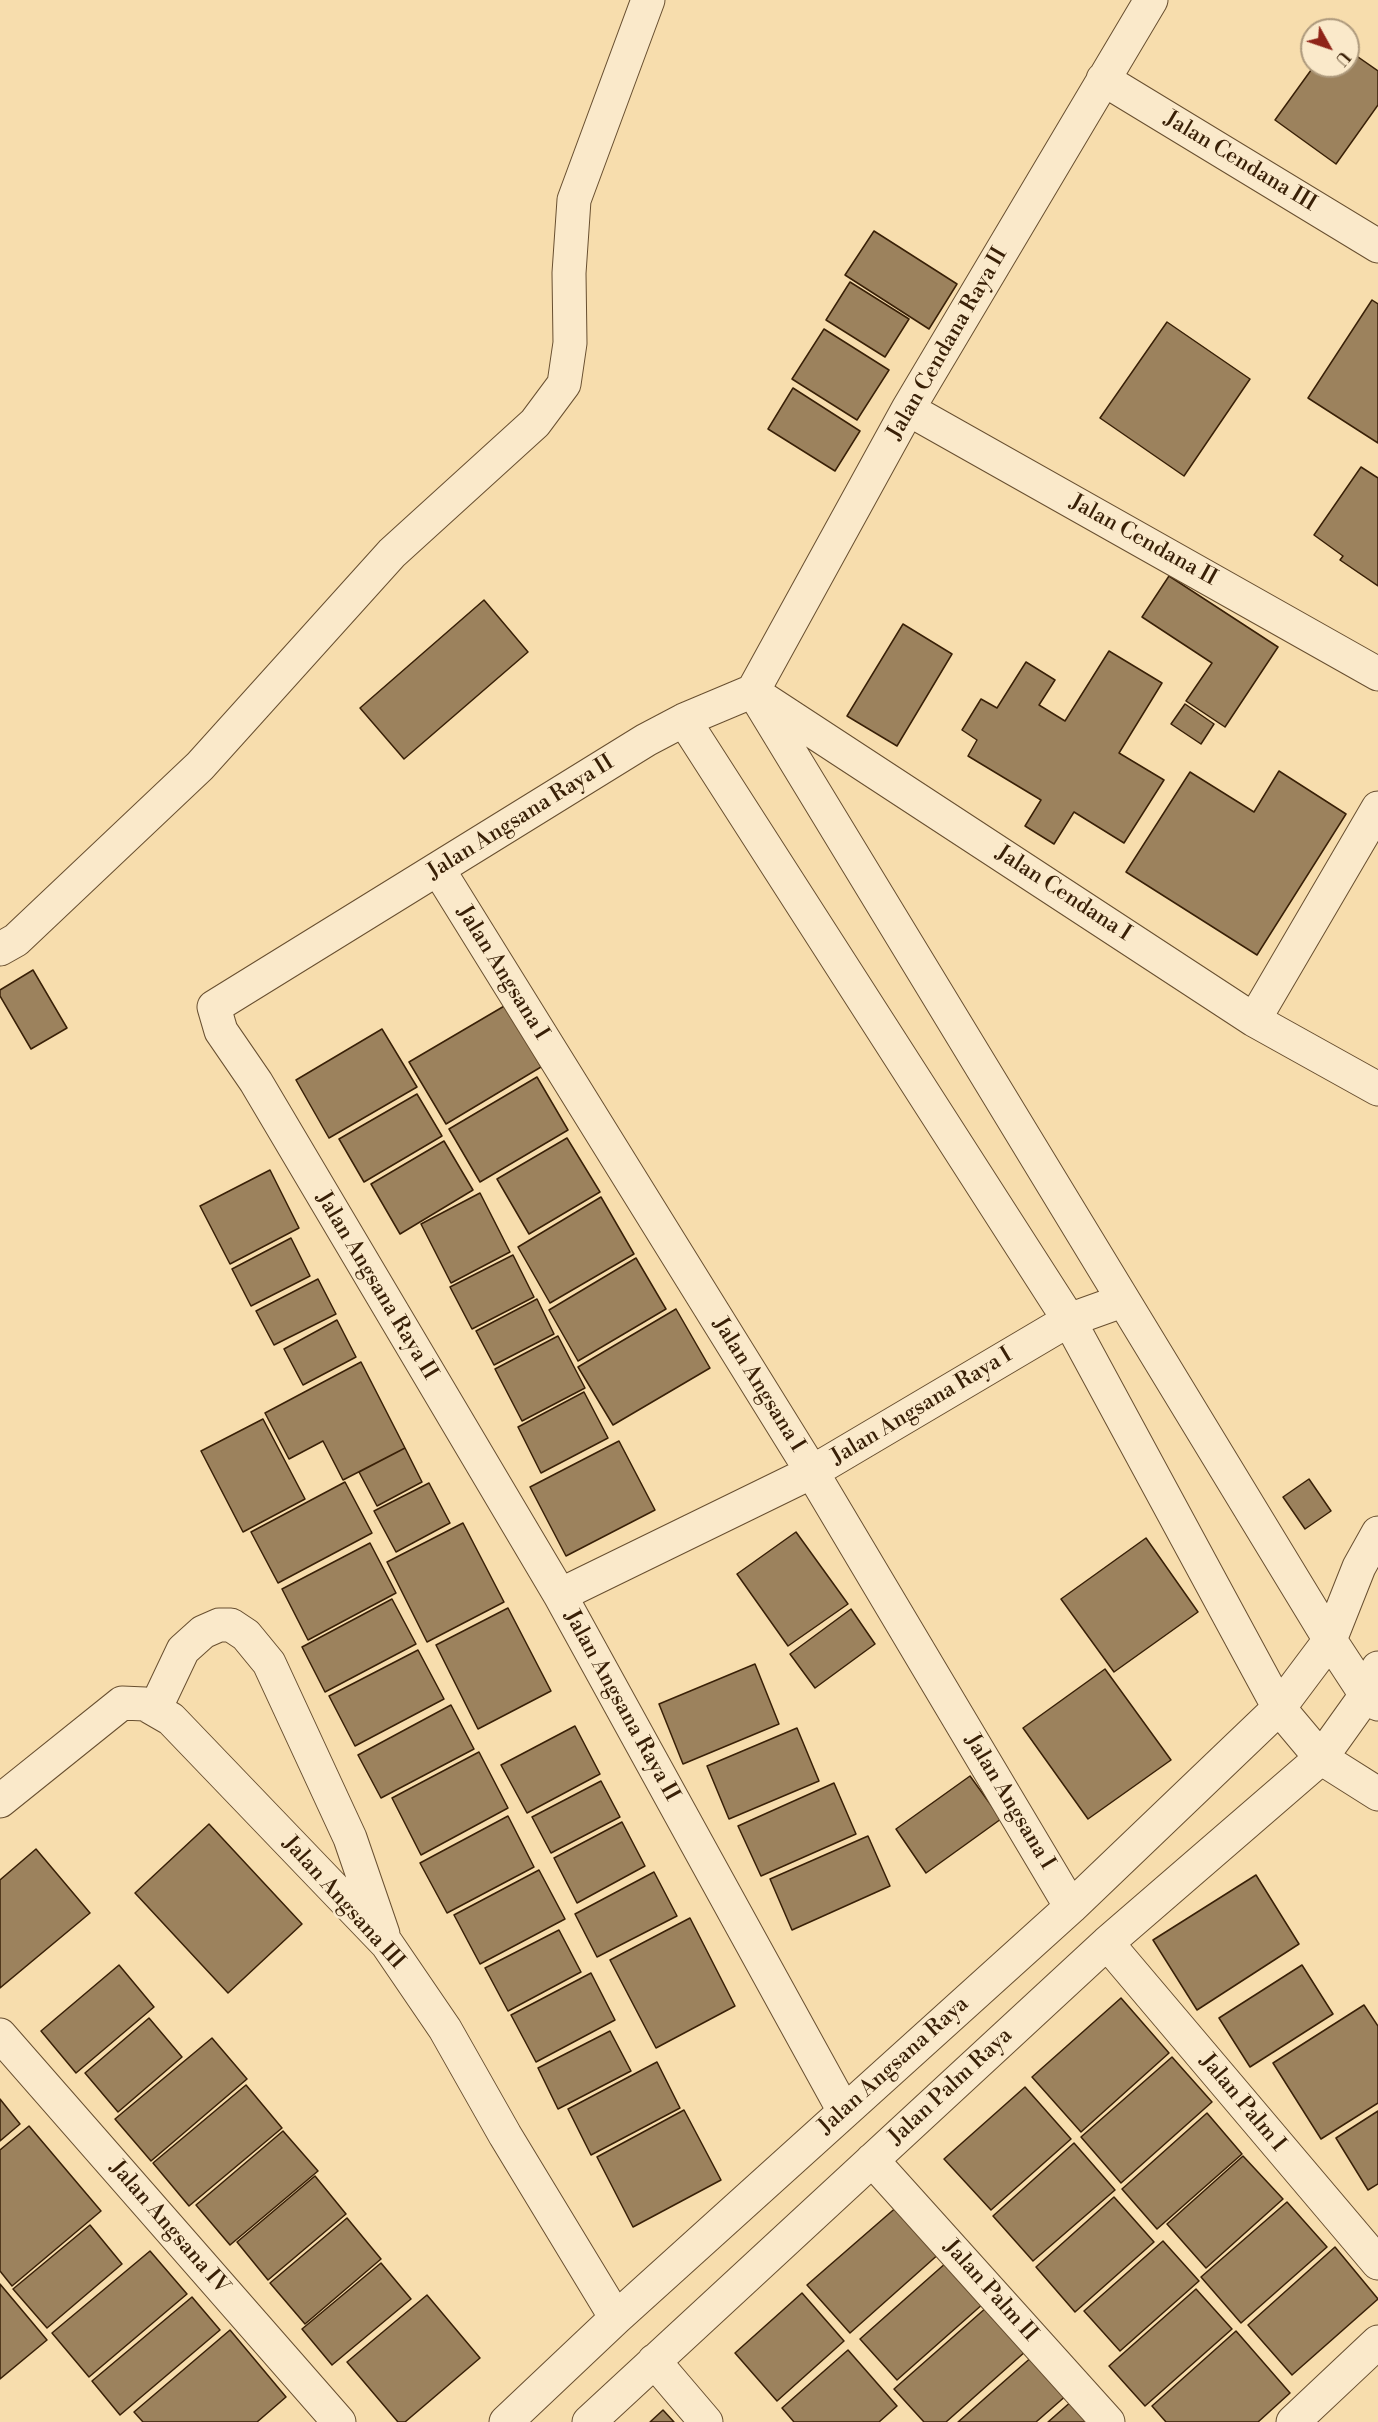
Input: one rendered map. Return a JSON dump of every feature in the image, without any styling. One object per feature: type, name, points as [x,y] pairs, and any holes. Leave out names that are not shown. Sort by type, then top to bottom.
[{"type":"street","points":[[0,949],[16,939],[200,766],[392,554],[535,423],[550,405],[564,384],[570,343],[569,273],[574,200],[648,0]]},
{"type":"street","name":"Jalan Cendana Raya II","points":[[753,691],[908,409],[1151,0]]},
{"type":"street","name":"Jalan Cendana III","points":[[1103,79],[1378,246]]},
{"type":"street","name":"Jalan Cendana II","points":[[908,409],[1378,674]]},
{"type":"street","points":[[753,691],[1330,1640],[1374,1689]]},
{"type":"street","name":"Jalan Angsana Raya II","points":[[753,691],[684,720],[646,740],[214,1007],[221,1031],[256,1082],[560,1595],[844,2111]]},
{"type":"street","name":"Jalan Cendana I","points":[[753,691],[1254,1020],[1378,1089]]},
{"type":"street","points":[[684,720],[1069,1320],[1279,1708],[1321,1758],[1378,1794]]},
{"type":"street","points":[[1254,1020],[1378,808]]},
{"type":"street","name":"Jalan Angsana I","points":[[438,869],[812,1472],[1071,1907]]},
{"type":"street","name":"Jalan Angsana Raya I","points":[[560,1595],[812,1472],[1069,1320],[1122,1301]]},
{"type":"street","name":"Jalan Angsana Raya","points":[[506,2422],[616,2318],[1071,1907],[1279,1708],[1330,1640],[1359,1567],[1378,1533]]},
{"type":"street","points":[[155,1709],[183,1650],[203,1632],[219,1625],[231,1625],[246,1635],[269,1664],[345,1828],[387,1944]]},
{"type":"street","name":"Jalan Palm Raya","points":[[589,2422],[1107,1943],[1321,1758],[1374,1689]]},
{"type":"street","name":"Jalan Angsana III","points":[[0,1801],[122,1703],[145,1704],[171,1719],[387,1944],[445,2029],[505,2135],[616,2318]]},
{"type":"street","name":"Jalan Palm I","points":[[1107,1943],[1378,2264]]},
{"type":"street","name":"Jalan Angsana IV","points":[[0,2035],[339,2422]]},
{"type":"street","name":"Jalan Palm II","points":[[872,2160],[1108,2422]]},
{"type":"street","points":[[1293,2422],[1378,2342]]},
{"type":"street","points":[[654,2361],[706,2422]]},
{"type":"building","points":[[1360,58],[1378,71],[1378,105],[1336,164],[1275,120],[1305,78],[1360,78]]},
{"type":"building","points":[[874,231],[957,284],[929,329],[845,275]]},
{"type":"building","points":[[850,282],[909,319],[885,357],[826,320]]},
{"type":"building","points":[[1372,300],[1378,304],[1378,443],[1308,398]]},
{"type":"building","points":[[1167,322],[1250,379],[1184,476],[1100,418]]},
{"type":"building","points":[[824,329],[889,370],[857,420],[792,379]]},
{"type":"building","points":[[793,388],[860,431],[835,471],[768,429]]},
{"type":"building","points":[[1361,467],[1378,478],[1378,586],[1340,560],[1343,556],[1314,535]]},
{"type":"building","points":[[1169,576],[1278,647],[1225,727],[1186,701],[1212,663],[1142,617]]},
{"type":"building","points":[[484,600],[528,652],[404,759],[360,708]]},
{"type":"building","points":[[903,624],[952,654],[897,746],[847,716]]},
{"type":"building","points":[[1109,651],[1162,683],[1119,753],[1164,780],[1124,843],[1074,812],[1054,844],[1025,826],[1041,800],[968,756],[977,740],[962,730],[981,699],[997,708],[1026,662],[1055,680],[1039,705],[1065,721]]},
{"type":"building","points":[[1185,704],[1214,724],[1201,744],[1171,724]]},
{"type":"building","points":[[1279,771],[1346,814],[1257,955],[1126,872],[1190,772],[1254,812]]},
{"type":"building","points":[[33,970],[67,1028],[31,1049],[0,996],[0,990]]},
{"type":"building","points":[[506,1005],[541,1067],[446,1124],[409,1062]]},
{"type":"building","points":[[382,1029],[417,1087],[329,1138],[296,1080]]},
{"type":"building","points":[[537,1077],[568,1130],[480,1182],[449,1129]]},
{"type":"building","points":[[417,1094],[442,1136],[364,1182],[339,1139]]},
{"type":"building","points":[[567,1138],[600,1192],[529,1234],[497,1179]]},
{"type":"building","points":[[444,1141],[473,1190],[400,1234],[371,1184]]},
{"type":"building","points":[[270,1170],[299,1228],[230,1264],[200,1206]]},
{"type":"building","points":[[480,1193],[510,1252],[451,1283],[421,1224]]},
{"type":"building","points":[[601,1197],[634,1254],[550,1303],[518,1247]]},
{"type":"building","points":[[291,1238],[310,1276],[251,1306],[232,1269]]},
{"type":"building","points":[[513,1255],[534,1297],[472,1329],[450,1287]]},
{"type":"building","points":[[636,1258],[666,1309],[578,1361],[549,1310]]},
{"type":"building","points":[[318,1279],[336,1314],[274,1345],[256,1311]]},
{"type":"building","points":[[537,1299],[554,1334],[494,1365],[476,1331]]},
{"type":"building","points":[[676,1309],[710,1368],[613,1425],[578,1367]]},
{"type":"building","points":[[337,1320],[356,1357],[303,1385],[284,1349]]},
{"type":"building","points":[[558,1336],[585,1388],[522,1421],[495,1369]]},
{"type":"building","points":[[361,1362],[405,1448],[343,1480],[323,1441],[289,1459],[265,1413]]},
{"type":"building","points":[[584,1392],[608,1438],[541,1473],[518,1427]]},
{"type":"building","points":[[263,1419],[305,1499],[243,1532],[201,1451]]},
{"type":"building","points":[[619,1441],[655,1510],[566,1556],[530,1487]]},
{"type":"building","points":[[405,1448],[422,1482],[377,1506],[359,1472]]},
{"type":"building","points":[[1309,1479],[1331,1511],[1305,1529],[1283,1497]]},
{"type":"building","points":[[345,1482],[372,1533],[278,1583],[251,1532]]},
{"type":"building","points":[[429,1483],[450,1523],[396,1552],[374,1511]]},
{"type":"building","points":[[463,1523],[504,1602],[427,1642],[387,1562]]},
{"type":"building","points":[[796,1532],[848,1604],[788,1646],[737,1574]]},
{"type":"building","points":[[1146,1538],[1198,1612],[1114,1672],[1061,1599]]},
{"type":"building","points":[[370,1543],[396,1593],[308,1640],[282,1589]]},
{"type":"building","points":[[392,1599],[416,1644],[325,1692],[302,1647]]},
{"type":"building","points":[[508,1608],[551,1691],[478,1729],[436,1645]]},
{"type":"building","points":[[851,1609],[875,1644],[815,1688],[790,1654]]},
{"type":"building","points":[[418,1650],[444,1699],[355,1746],[329,1696]]},
{"type":"building","points":[[755,1664],[779,1724],[683,1764],[659,1704]]},
{"type":"building","points":[[1105,1669],[1171,1760],[1088,1819],[1023,1728]]},
{"type":"building","points":[[451,1705],[474,1749],[381,1798],[358,1755]]},
{"type":"building","points":[[575,1726],[600,1774],[527,1813],[501,1765]]},
{"type":"building","points":[[797,1728],[819,1781],[729,1819],[707,1766]]},
{"type":"building","points":[[479,1752],[508,1808],[421,1855],[392,1798]]},
{"type":"building","points":[[970,1776],[1001,1819],[926,1873],[896,1829]]},
{"type":"building","points":[[601,1781],[620,1817],[551,1853],[532,1817]]},
{"type":"building","points":[[834,1783],[856,1834],[761,1876],[738,1826]]},
{"type":"building","points":[[508,1816],[534,1867],[447,1913],[420,1863]]},
{"type":"building","points":[[622,1822],[645,1866],[577,1903],[554,1858]]},
{"type":"building","points":[[209,1824],[302,1924],[228,1993],[135,1893]]},
{"type":"building","points":[[868,1836],[890,1886],[792,1930],[770,1879]]},
{"type":"building","points":[[36,1849],[90,1913],[0,1988],[0,1880]]},
{"type":"building","points":[[539,1870],[565,1919],[480,1964],[454,1915]]},
{"type":"building","points":[[654,1872],[677,1916],[597,1957],[575,1914]]},
{"type":"building","points":[[1256,1875],[1299,1944],[1197,2010],[1153,1940]]},
{"type":"building","points":[[690,1918],[735,2006],[656,2048],[610,1960]]},
{"type":"building","points":[[559,1930],[581,1972],[508,2011],[485,1968]]},
{"type":"building","points":[[119,1965],[154,2007],[76,2073],[41,2031]]},
{"type":"building","points":[[1302,1965],[1333,2014],[1250,2067],[1219,2018]]},
{"type":"building","points":[[591,1973],[615,2020],[536,2062],[511,2015]]},
{"type":"building","points":[[1121,1998],[1169,2053],[1081,2132],[1032,2077]]},
{"type":"building","points":[[1364,2005],[1378,2026],[1378,2103],[1321,2139],[1273,2063]]},
{"type":"building","points":[[149,2018],[182,2057],[118,2112],[85,2073]]},
{"type":"building","points":[[610,2031],[631,2071],[558,2109],[538,2068]]},
{"type":"building","points":[[212,2038],[247,2079],[151,2161],[115,2119]]},
{"type":"building","points":[[1172,2057],[1212,2102],[1121,2183],[1081,2137]]},
{"type":"building","points":[[657,2062],[680,2108],[591,2155],[568,2109]]},
{"type":"building","points":[[246,2085],[282,2128],[189,2206],[153,2163]]},
{"type":"building","points":[[1025,2087],[1071,2139],[991,2210],[944,2159]]},
{"type":"building","points":[[0,2099],[20,2124],[0,2141]]},
{"type":"building","points":[[684,2110],[721,2180],[633,2227],[597,2157]]},
{"type":"building","points":[[1378,2111],[1378,2184],[1368,2190],[1336,2138]]},
{"type":"building","points":[[1207,2113],[1242,2154],[1157,2229],[1122,2189]]},
{"type":"building","points":[[29,2126],[101,2211],[12,2286],[0,2271],[0,2150]]},
{"type":"building","points":[[283,2131],[318,2171],[230,2245],[196,2205]]},
{"type":"building","points":[[1074,2143],[1115,2190],[1033,2261],[993,2216]]},
{"type":"building","points":[[1243,2156],[1283,2199],[1206,2268],[1167,2224]]},
{"type":"building","points":[[315,2176],[346,2214],[268,2280],[237,2242]]},
{"type":"building","points":[[1114,2197],[1154,2242],[1075,2312],[1036,2267]]},
{"type":"building","points":[[1287,2202],[1327,2247],[1241,2323],[1201,2277]]},
{"type":"building","points":[[899,2205],[941,2252],[850,2333],[807,2285]]},
{"type":"building","points":[[347,2218],[381,2259],[305,2324],[270,2283]]},
{"type":"building","points":[[90,2225],[122,2264],[47,2328],[13,2289]]},
{"type":"building","points":[[1163,2241],[1199,2281],[1120,2351],[1084,2311]]},
{"type":"building","points":[[1335,2247],[1378,2299],[1292,2375],[1248,2325]]},
{"type":"building","points":[[150,2251],[187,2294],[89,2377],[52,2333]]},
{"type":"building","points":[[947,2262],[984,2303],[897,2380],[860,2339]]},
{"type":"building","points":[[381,2263],[411,2299],[332,2365],[302,2329]]},
{"type":"building","points":[[0,2284],[47,2340],[0,2379]]},
{"type":"building","points":[[1196,2289],[1232,2329],[1145,2406],[1109,2366]]},
{"type":"building","points":[[802,2293],[844,2341],[777,2401],[735,2353]]},
{"type":"building","points":[[427,2295],[480,2358],[405,2422],[398,2422],[347,2362]]},
{"type":"building","points":[[192,2297],[220,2330],[120,2415],[92,2381]]},
{"type":"building","points":[[987,2307],[1026,2351],[946,2422],[924,2422],[894,2389]]},
{"type":"building","points":[[230,2330],[286,2397],[257,2422],[143,2422],[134,2412]]},
{"type":"building","points":[[1236,2331],[1290,2393],[1258,2422],[1166,2422],[1152,2406]]},
{"type":"building","points":[[848,2350],[897,2406],[879,2422],[794,2422],[782,2408]]},
{"type":"building","points":[[1034,2355],[1068,2394],[1036,2422],[958,2422]]},
{"type":"building","points":[[1073,2400],[1092,2422],[1048,2422]]},
{"type":"building","points":[[663,2410],[674,2422],[650,2422]]}]
